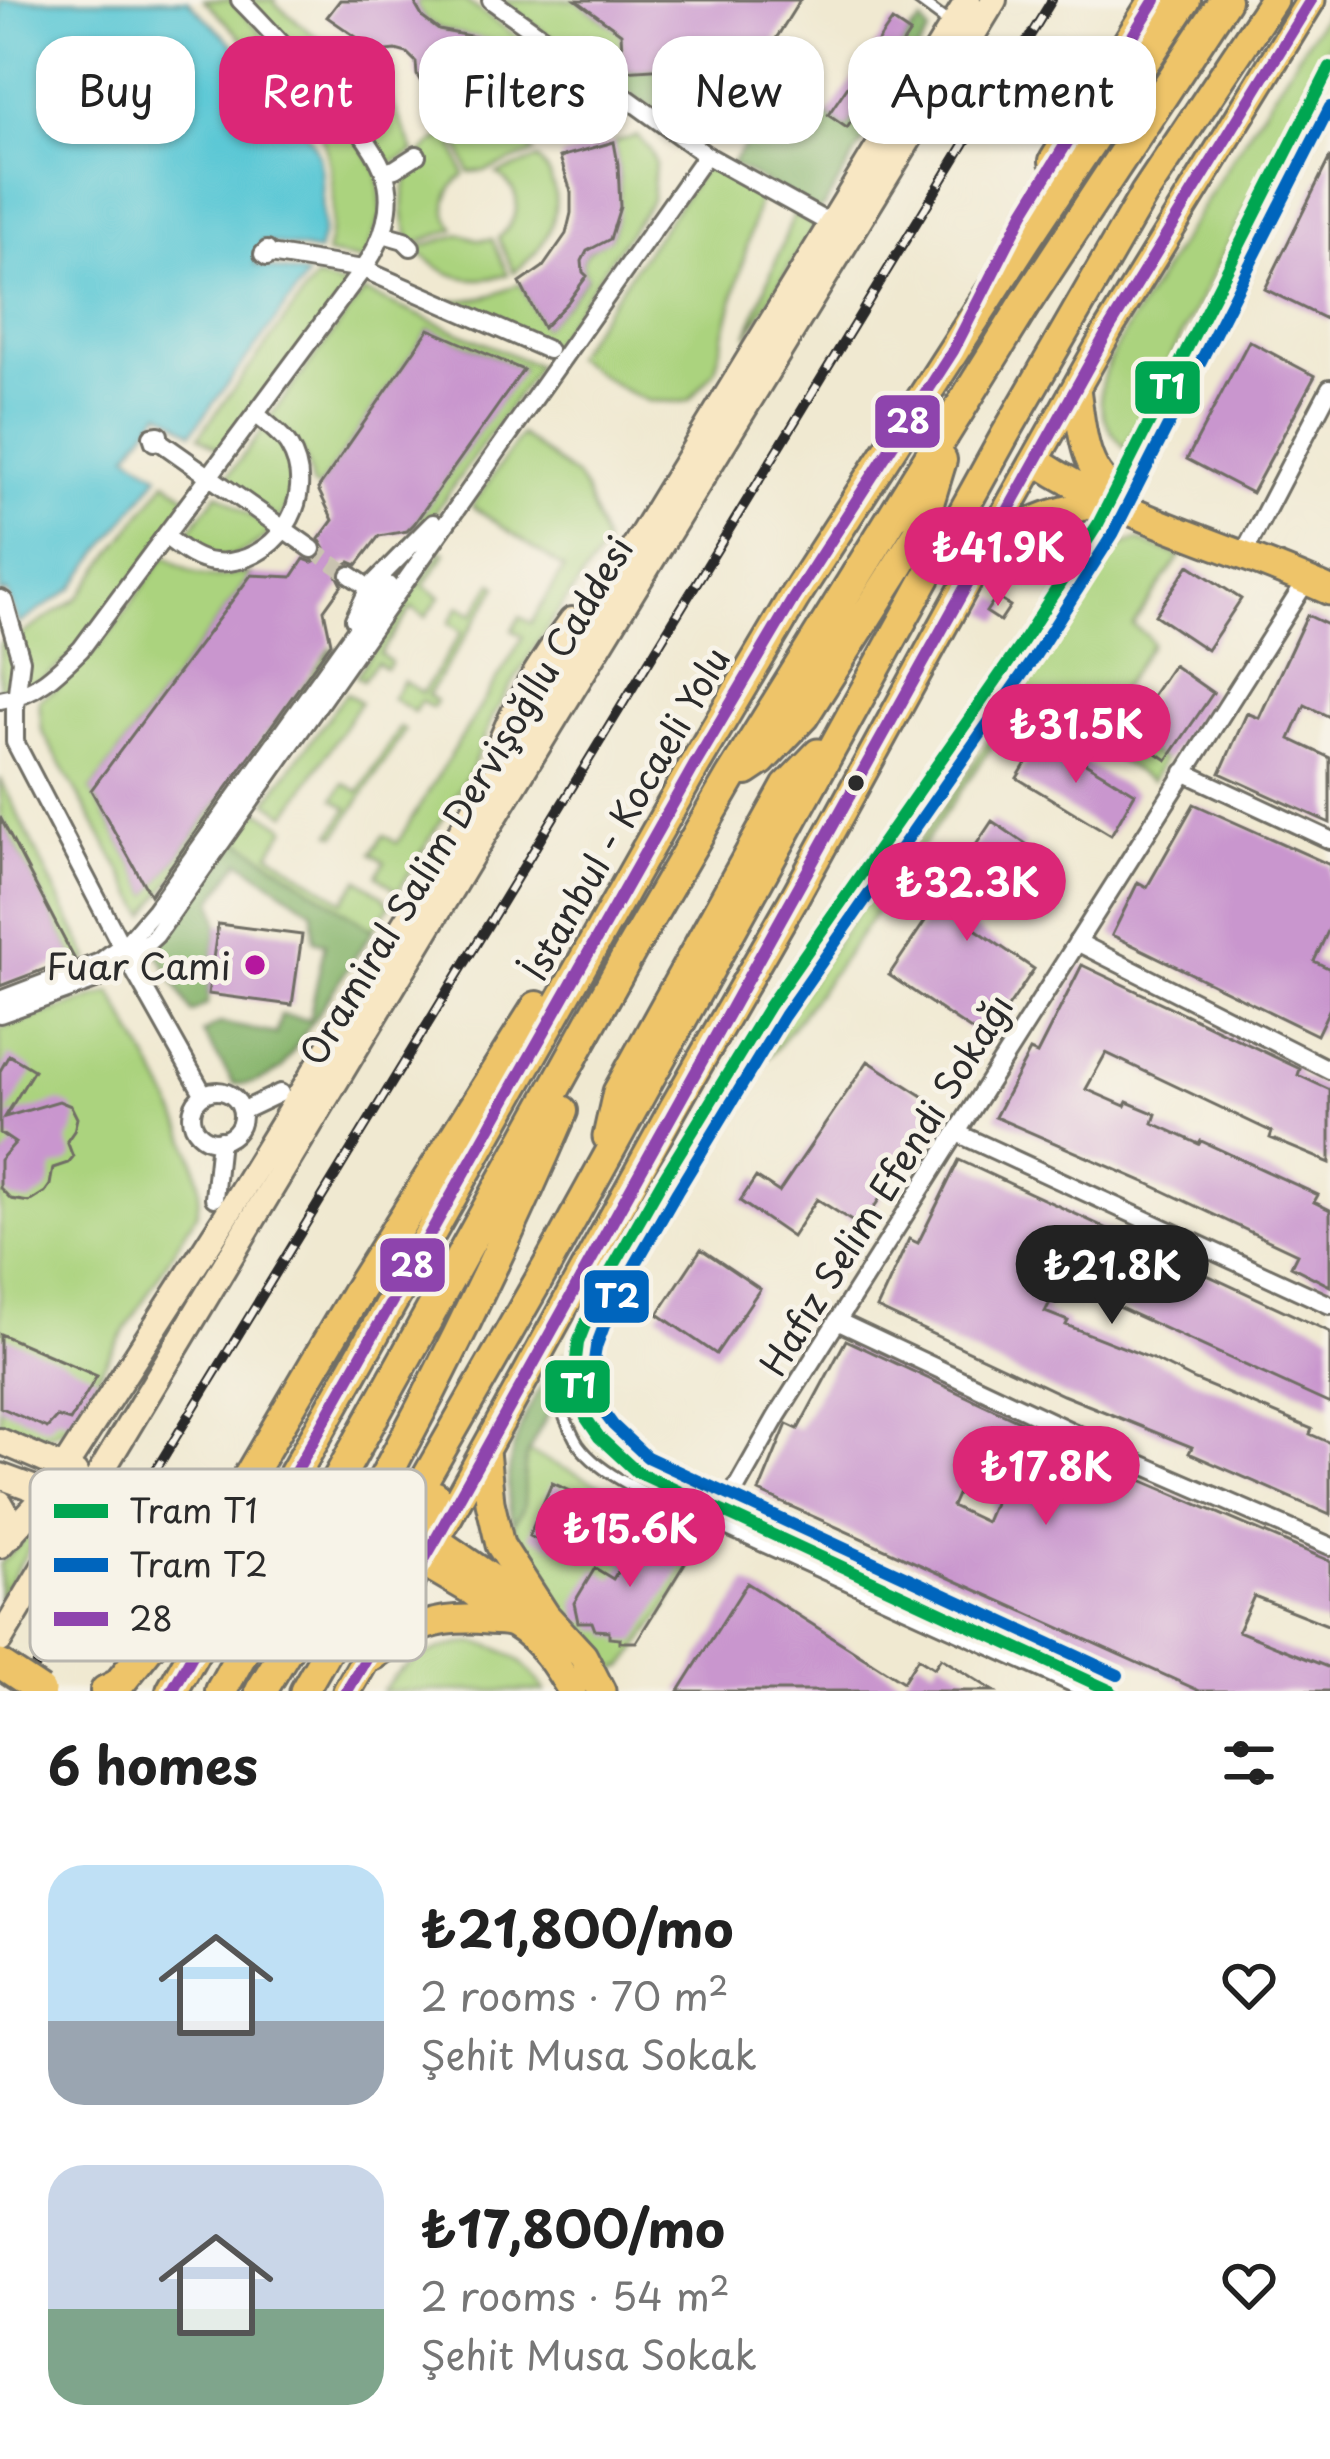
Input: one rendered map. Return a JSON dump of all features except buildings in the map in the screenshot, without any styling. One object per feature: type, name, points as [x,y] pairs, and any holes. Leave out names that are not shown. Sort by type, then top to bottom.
[{"type":"highway","points":[[953,352],[1024,212],[1155,0]]},
{"type":"highway","name":"İstanbul - Kocaeli Yolu","points":[[297,1469],[793,598],[1186,0]]},
{"type":"highway","points":[[343,1469],[730,779],[761,760],[802,716],[919,533],[953,419],[1225,0]]},
{"type":"highway","points":[[254,1469],[371,1270],[694,766]]},
{"type":"highway","points":[[387,1469],[533,1179],[631,950]]},
{"type":"highway","points":[[106,1691],[118,1685],[137,1661]]},
{"type":"highway","name":"İstanbul - Kocaeli Yolu","points":[[172,1691],[189,1661]]},
{"type":"highway","points":[[220,1691],[237,1661]]},
{"type":"highway","points":[[261,1691],[278,1661]]},
{"type":"main road","name":"Oramiral Salim Dervişoğllu Caddesi","points":[[64,1468],[225,1218],[968,0]]},
{"type":"main road","name":"Oramiral Salim Dervişoğllu Caddesi","points":[[101,1469],[994,0]]},
{"type":"main road","points":[[426,1479],[1098,274],[1144,194],[1273,0]]},
{"type":"main road","points":[[426,1543],[485,1451],[1109,329],[1311,0]]},
{"type":"main road","points":[[1196,115],[1117,270],[1032,418],[1030,447],[1036,461],[1110,502],[1219,548],[1244,552]]},
{"type":"main road","points":[[1076,389],[1083,437],[1102,482],[1318,585]]},
{"type":"main road","points":[[985,549],[1055,511],[1110,502]]},
{"type":"main road","points":[[426,1543],[521,1345],[531,1295]]},
{"type":"main road","points":[[0,1441],[64,1468]]},
{"type":"main road","points":[[485,1451],[500,1545],[546,1616],[583,1656],[601,1691]]},
{"type":"main road","points":[[0,1476],[30,1486]]},
{"type":"main road","points":[[0,1503],[8,1517],[6,1540]]},
{"type":"main road","name":"Oramiral Salim Dervişoğllu Caddesi","points":[[6,1540],[30,1514]]},
{"type":"main road","points":[[426,1543],[546,1616]]},
{"type":"main road","points":[[426,1543],[469,1589],[513,1622],[557,1665],[572,1691]]},
{"type":"main road","name":"Oramiral Salim Dervişoğllu Caddesi","points":[[0,1640],[30,1589]]},
{"type":"main road","points":[[426,1625],[472,1618],[513,1622]]},
{"type":"main road","points":[[304,1691],[321,1661]]},
{"type":"main road","points":[[347,1691],[364,1662]]},
{"type":"main road","points":[[0,1664],[41,1691]]},
{"type":"street","points":[[9,699],[56,674],[81,649],[363,268],[382,234],[388,191],[384,172],[357,128],[240,0]]},
{"type":"street","points":[[490,0],[703,152],[820,218],[838,211]]},
{"type":"street","points":[[0,1014],[93,981],[125,953],[703,152]]},
{"type":"street","points":[[0,1000],[125,953],[156,935],[703,152]]},
{"type":"street","points":[[384,172],[395,170],[416,154]]},
{"type":"street","points":[[382,234],[411,247]]},
{"type":"street","points":[[270,254],[363,268],[548,350]]},
{"type":"street","points":[[1244,552],[1330,388]]},
{"type":"street","points":[[165,536],[197,559],[217,563],[259,553],[283,529],[299,499],[301,479],[287,441],[256,414]]},
{"type":"street","points":[[159,441],[312,549]]},
{"type":"street","points":[[331,665],[369,588],[433,523]]},
{"type":"street","points":[[350,575],[369,588]]},
{"type":"street","name":"Hafız Selim Efendi Sokağı","points":[[717,1522],[777,1416],[1184,772],[1318,585]]},
{"type":"street","points":[[1,604],[21,660],[9,699],[16,742],[204,1094]]},
{"type":"street","points":[[1184,772],[1330,840]]},
{"type":"street","points":[[1077,942],[1330,1070]]},
{"type":"street","points":[[227,1093],[239,1104],[239,1127],[228,1138],[204,1136],[194,1124],[194,1107],[204,1094],[227,1093]]},
{"type":"street","points":[[242,1111],[280,1093]]},
{"type":"street","points":[[957,1133],[1330,1305]]},
{"type":"street","points":[[214,1198],[220,1140]]},
{"type":"street","points":[[837,1322],[1136,1462],[1330,1546]]},
{"type":"street","points":[[717,1522],[1090,1691]]},
{"type":"lane","points":[[918,0],[953,26]]},
{"type":"lane","points":[[565,1418],[578,1444],[598,1463],[644,1491],[717,1522]]},
{"type":"green space","points":[[204,0],[230,0],[264,36],[239,35]]},
{"type":"green space","points":[[247,0],[275,0],[316,36],[277,36]]},
{"type":"green space","points":[[418,0],[464,0],[516,36],[453,32],[436,26],[416,7]]},
{"type":"green space","points":[[500,0],[576,0],[621,36],[550,36]]},
{"type":"green space","points":[[1330,5],[1330,42],[1125,448],[1102,409],[1102,382],[1112,355]]},
{"type":"green space","points":[[922,22],[929,32],[908,36]]},
{"type":"green space","points":[[652,70],[652,109],[628,92],[628,72]]},
{"type":"green space","points":[[395,109],[414,152],[386,166],[368,144],[395,144]]},
{"type":"green space","points":[[824,113],[847,128],[848,144],[861,144],[817,211],[731,164],[746,144],[824,144]]},
{"type":"green space","points":[[637,136],[650,150],[655,163],[652,200],[551,345],[449,301],[486,296],[520,283],[543,327],[587,277],[582,264],[587,253],[610,238],[620,191],[614,144],[628,144],[628,138]]},
{"type":"green space","points":[[324,144],[360,144],[378,172],[382,213],[364,261],[326,254],[332,212]]},
{"type":"green space","points":[[434,144],[453,144],[464,175],[447,201],[447,215],[455,229],[412,244],[404,196],[422,153]]},
{"type":"green space","points":[[458,144],[525,144],[534,153],[486,171],[469,172]]},
{"type":"green space","points":[[538,159],[554,190],[553,220],[539,248],[514,272],[498,238],[515,213],[516,197],[497,174]]},
{"type":"green space","points":[[708,163],[760,196],[715,370],[690,400],[648,401],[572,357]]},
{"type":"green space","points":[[794,214],[815,226],[747,336]]},
{"type":"green space","points":[[461,234],[492,239],[508,274],[481,279],[458,276],[436,266],[415,248]]},
{"type":"green space","points":[[316,278],[349,288],[226,454],[199,436]]},
{"type":"green space","points":[[364,292],[538,366],[430,519],[410,530],[522,369],[429,329],[318,489],[312,485],[299,446],[269,418]]},
{"type":"green space","points":[[264,428],[283,448],[292,469],[291,493],[279,520],[224,481]]},
{"type":"green space","points":[[521,435],[576,477],[605,546],[506,694],[472,768],[398,892],[377,875],[385,862],[372,853],[384,835],[397,843],[523,637],[512,630],[520,617],[531,623],[564,569],[472,506]]},
{"type":"green space","points":[[166,481],[192,500],[81,649],[42,680],[0,694],[0,643],[78,598]]},
{"type":"green space","points":[[218,493],[271,530],[251,547],[225,557],[208,556],[180,543]]},
{"type":"green space","points":[[1052,535],[1052,552],[1045,563],[1020,581],[1014,578],[1026,550]]},
{"type":"green space","points":[[1137,540],[1180,556],[1133,625],[1152,644],[1100,719],[1163,760],[1152,781],[1023,702],[843,959],[754,1071],[753,1062],[874,887],[882,892],[963,779],[1106,559],[1118,547]]},
{"type":"green space","points":[[442,550],[446,553],[424,586],[440,597],[426,617],[412,608],[380,654],[391,662],[386,669],[376,662],[363,680],[356,676]]},
{"type":"green space","points":[[165,556],[206,576],[251,575],[91,790],[150,894],[255,753],[241,742],[254,723],[270,732],[332,647],[328,665],[146,915],[42,731],[39,700],[93,653]]},
{"type":"green space","points":[[493,583],[498,586],[428,695],[436,701],[432,708],[421,701],[414,712],[392,698],[403,681],[422,693],[462,632],[449,623],[459,606],[473,614]]},
{"type":"green space","points":[[346,693],[360,702],[287,815],[267,801]]},
{"type":"green space","points":[[400,727],[405,730],[337,835],[332,833],[348,808],[334,799],[344,783],[359,792]]},
{"type":"green space","points":[[0,778],[89,959],[77,964],[0,817]]},
{"type":"green space","points":[[259,810],[286,828],[270,853],[343,901],[359,879],[383,896],[390,905],[373,930],[239,840]]},
{"type":"green space","points":[[239,840],[373,930],[281,1069],[259,1081],[234,1084],[203,1033],[220,1023],[276,1034],[281,1015],[309,1020],[325,943],[314,940],[313,911],[240,861],[213,900],[218,924],[207,1004],[192,1013],[156,950]]},
{"type":"green space","points":[[111,992],[184,1132],[198,1177],[198,1205],[68,1424],[51,1434],[26,1435],[0,1426],[0,1029]]},
{"type":"green space","points":[[565,1354],[563,1382],[526,1460],[523,1508],[513,1524],[508,1479],[518,1434],[538,1392]]},
{"type":"green space","points":[[528,1452],[707,1536],[667,1607],[625,1666],[611,1671],[604,1668],[553,1599],[522,1545],[513,1524],[523,1507]]},
{"type":"green space","points":[[30,1535],[30,1547],[0,1598],[0,1564]]},
{"type":"green space","points":[[475,1643],[497,1648],[516,1658],[545,1691],[382,1691],[400,1671],[449,1647]]},
{"type":"water","points":[[0,0],[187,0],[224,36],[219,36],[219,144],[313,144],[322,175],[323,232],[318,252],[262,241],[255,265],[307,275],[301,286],[192,432],[161,411],[128,454],[159,475],[72,589],[19,624],[7,592],[0,594]]},
{"type":"tunnel","points":[[312,549],[350,575]]},
{"type":"railway","points":[[156,1469],[1052,0]]},
{"type":"railway","points":[[21,1691],[39,1661]]},
{"type":"tram line","name":"T1","points":[[1111,1691],[637,1472],[586,1418],[575,1368],[578,1343],[596,1297],[769,1006],[1020,646],[1098,524],[1330,67]]},
{"type":"tram line","name":"T2","points":[[1118,1675],[647,1457],[602,1410],[593,1368],[612,1305],[784,1016],[1035,656],[1113,534],[1330,107]]},
{"type":"transit line","name":"28","points":[[297,1469],[694,766],[793,599],[953,351],[1024,212],[1155,0]]},
{"type":"transit line","name":"28","points":[[426,1556],[1109,329],[1311,0]]},
{"type":"transit line","name":"28","points":[[172,1691],[189,1661]]},
{"type":"transit line","name":"28","points":[[347,1691],[365,1661]]},
{"type":"place","name":"Fuar Cami","points":[[255,965]]}]
